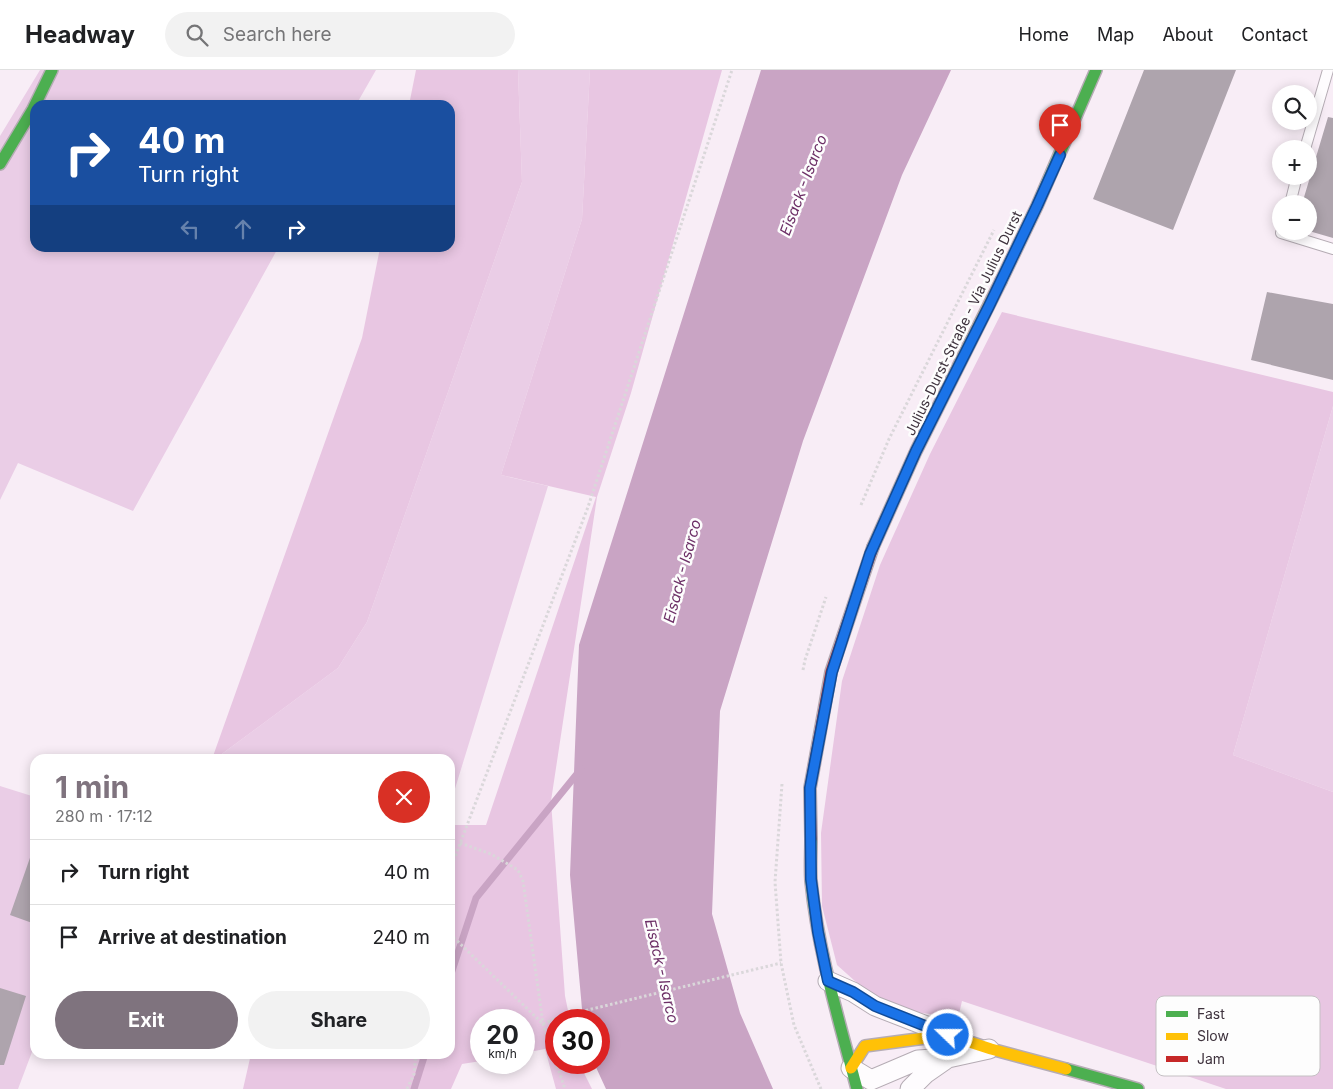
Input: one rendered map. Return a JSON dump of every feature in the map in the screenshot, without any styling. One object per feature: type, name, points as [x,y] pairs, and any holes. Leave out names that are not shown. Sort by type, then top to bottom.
[{"type":"street","points":[[37,100],[52,70]]},
{"type":"street","name":"Julius-Durst-Straße - Via Julius Durst","points":[[857,1089],[828,981],[818,932],[811,879],[810,788],[832,672],[870,554],[916,451],[1037,206],[1096,70]]},
{"type":"street","points":[[0,164],[30,113]]},
{"type":"street","points":[[828,981],[853,992],[875,1006],[948,1035],[1138,1089]]},
{"type":"street","points":[[948,1035],[865,1046],[850,1068],[871,1080],[918,1060],[948,1058],[991,1048]]},
{"type":"street","points":[[910,1089],[925,1074],[948,1058]]},
{"type":"lane","points":[[1308,140],[1328,70]]},
{"type":"lane","points":[[1302,240],[1333,249]]},
{"type":"path","points":[[455,856],[588,507],[732,70]]},
{"type":"path","points":[[460,843],[491,854],[518,870],[523,881],[543,1024],[565,1089]]},
{"type":"path","points":[[455,939],[543,1024]]},
{"type":"path","points":[[543,1024],[560,1018],[781,962]]},
{"type":"path","points":[[407,1089],[414,1074],[416,1059]]},
{"type":"shaded area","points":[[40,70],[376,70],[359,100],[30,100],[30,252],[276,252],[133,511],[18,463],[0,500],[0,136]]},
{"type":"shaded area","points":[[416,70],[518,70],[522,182],[367,622],[338,668],[222,754],[214,754],[362,338],[379,252],[455,252],[455,100],[410,100]]},
{"type":"shaded area","points":[[518,70],[590,70],[582,219],[501,475],[548,486],[455,789],[455,754],[222,754],[338,668],[367,622],[522,182]]},
{"type":"shaded area","points":[[590,70],[722,70],[631,393],[597,497],[551,801],[565,996],[568,1009],[545,1009],[545,1049],[535,1051],[535,1009],[470,1009],[470,1063],[462,1064],[451,1089],[243,1089],[250,1059],[455,1059],[455,825],[486,825],[596,497],[501,475],[582,219]]},
{"type":"shaded area","points":[[1002,312],[1333,392],[1333,406],[1233,755],[1333,792],[1333,1089],[1226,1089],[1187,1076],[1320,1076],[1320,996],[1156,996],[1156,1066],[962,1001],[958,1018],[901,1010],[865,990],[837,965],[822,906],[821,833],[842,681],[880,565],[930,454]]},
{"type":"shaded area","points":[[1333,406],[1333,792],[1233,755]]},
{"type":"shaded area","points":[[0,786],[30,795],[30,1057],[18,1089],[0,1089]]},
{"type":"shaded area","points":[[552,1074],[584,1074],[592,1089],[556,1089]]},
{"type":"water","name":"Eisack - Isarco","points":[[761,70],[951,70],[902,175],[803,441],[720,711],[712,914],[740,1013],[773,1089],[606,1089],[599,1074],[610,1074],[610,1009],[582,1009],[570,875],[579,645]]},
{"type":"building","points":[[1144,70],[1236,70],[1173,230],[1093,199]]},
{"type":"building","points":[[1328,117],[1333,118],[1333,238],[1317,233],[1317,195],[1305,195],[1308,185],[1317,185],[1317,154]]},
{"type":"building","points":[[1267,292],[1333,304],[1333,380],[1251,360]]},
{"type":"building","points":[[30,858],[30,922],[10,915]]},
{"type":"building","points":[[0,988],[26,996],[4,1065],[0,1065]]},
{"type":"waterway","points":[[455,962],[476,898],[581,769]]},
{"type":"waterway","points":[[414,1089],[423,1059]]},
{"type":"traffic: fast","points":[[37,100],[52,70]]},
{"type":"traffic: fast","points":[[1001,281],[1037,206],[1096,70]]},
{"type":"traffic: fast","points":[[0,164],[30,114]]},
{"type":"traffic: fast","points":[[811,839],[811,881],[814,907],[830,986],[857,1089]]},
{"type":"traffic: fast","points":[[1066,1069],[1138,1089]]},
{"type":"traffic: slow","points":[[873,547],[916,451],[1001,281]]},
{"type":"traffic: slow","points":[[851,1068],[865,1046],[948,1035],[991,1049],[1066,1069]]},
{"type":"traffic: jam","points":[[811,839],[810,788],[831,672],[873,547]]},
{"type":"route","points":[[948,1035],[875,1006],[853,992],[828,981],[818,932],[811,879],[810,788],[832,672],[870,554],[916,451],[989,306],[1060,155]]}]
